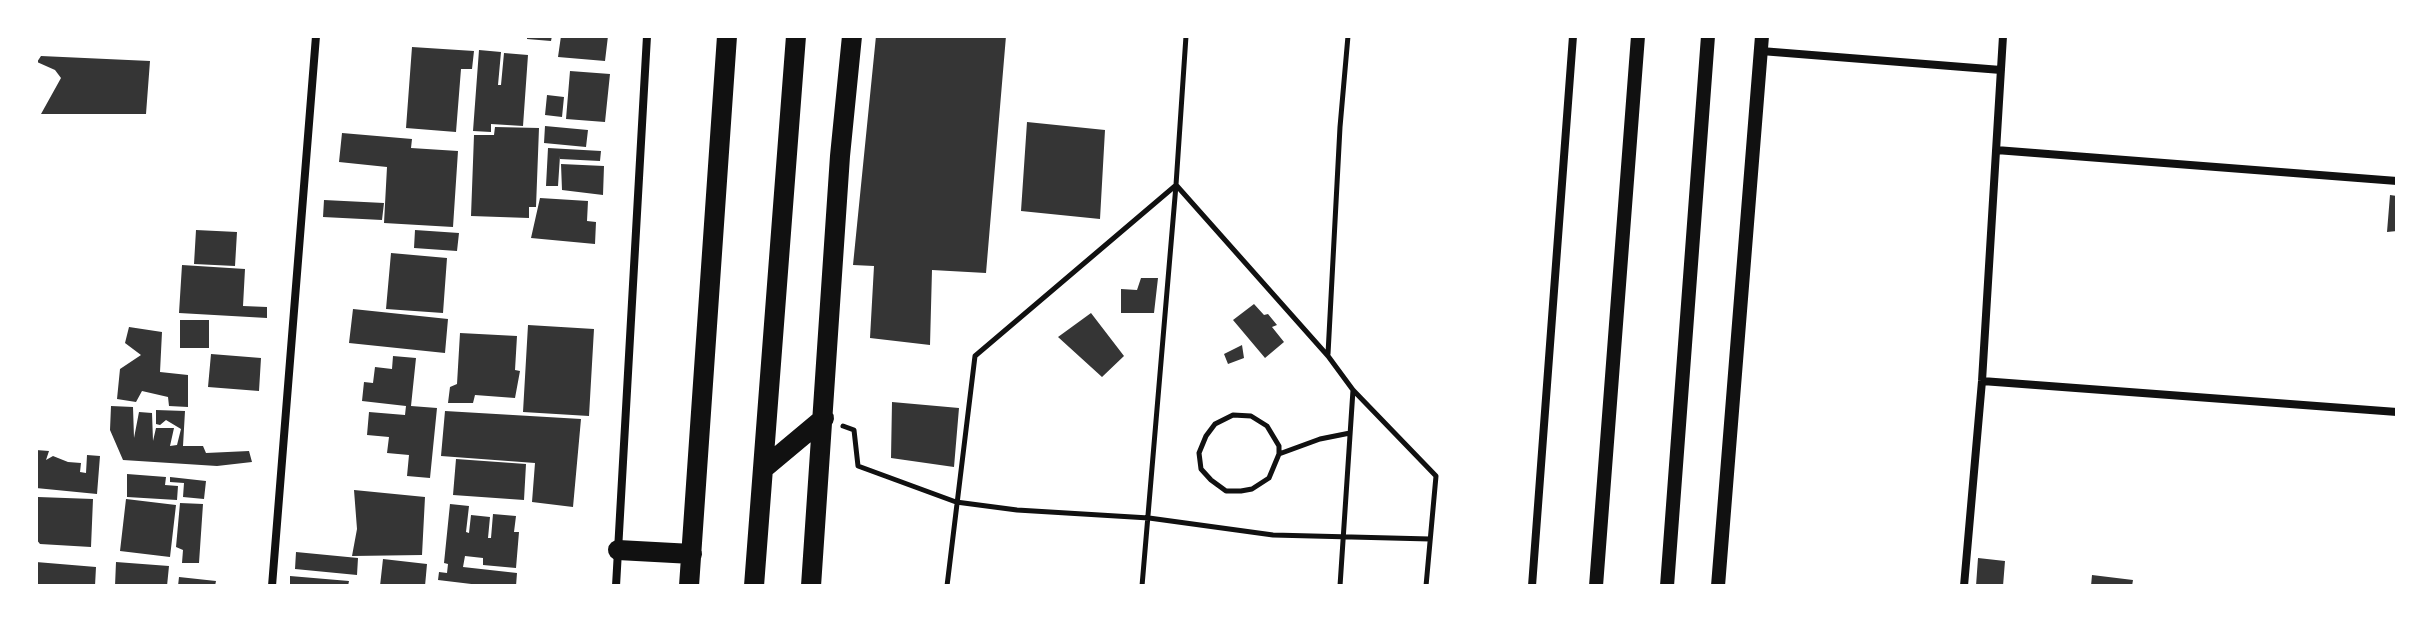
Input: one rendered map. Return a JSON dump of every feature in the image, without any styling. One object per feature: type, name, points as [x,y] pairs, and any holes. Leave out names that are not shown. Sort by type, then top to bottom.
[{"type":"main road","points":[[689,586],[727,36]]},
{"type":"main road","points":[[754,586],[796,36]]},
{"type":"main road","points":[[811,586],[840,156],[852,36]]},
{"type":"main road","points":[[763,469],[824,418]]},
{"type":"main road","points":[[618,550],[692,554]]},
{"type":"street","points":[[272,586],[316,36]]},
{"type":"street","points":[[616,586],[647,36]]},
{"type":"street","points":[[1532,586],[1573,36]]},
{"type":"street","points":[[1596,586],[1638,36]]},
{"type":"street","points":[[1667,586],[1708,36]]},
{"type":"street","points":[[1964,586],[1982,381],[2003,36]]},
{"type":"street","points":[[1718,586],[1762,43],[2001,70]]},
{"type":"street","points":[[1996,150],[2397,181]]},
{"type":"street","points":[[1982,381],[2397,412]]},
{"type":"path","points":[[1142,586],[1186,36]]},
{"type":"path","points":[[1328,356],[1348,36]]},
{"type":"path","points":[[1176,185],[1328,356],[1353,390],[1436,476],[1426,586]]},
{"type":"path","points":[[947,586],[975,356],[1176,185]]},
{"type":"path","points":[[1340,586],[1353,390]]},
{"type":"path","points":[[1279,454],[1279,446],[1267,426],[1251,416],[1233,415],[1215,424],[1199,453],[1201,469],[1211,480],[1226,491],[1241,491],[1252,489],[1269,478],[1279,454],[1320,439],[1350,433]]},
{"type":"path","points":[[824,418],[854,430],[858,466],[956,502],[1017,510],[1149,518],[1273,535],[1430,539]]},
{"type":"building","points":[[527,36],[552,36],[551,41],[527,39]]},
{"type":"building","points":[[561,36],[608,36],[605,61],[558,57]]},
{"type":"building","points":[[876,36],[1006,36],[986,273],[932,270],[930,345],[870,338],[874,266],[853,265]]},
{"type":"building","points":[[412,47],[474,51],[472,69],[461,69],[456,132],[406,128]]},
{"type":"building","points":[[479,50],[501,52],[498,85],[501,85],[504,53],[528,55],[523,126],[491,124],[491,132],[473,131]]},
{"type":"building","points":[[41,56],[150,61],[146,114],[41,114],[61,78],[55,70],[37,62]]},
{"type":"building","points":[[570,71],[610,74],[605,122],[566,119]]},
{"type":"building","points":[[547,95],[564,97],[562,117],[545,115]]},
{"type":"building","points":[[1027,122],[1105,130],[1100,219],[1021,211]]},
{"type":"building","points":[[545,126],[588,130],[586,147],[544,143]]},
{"type":"building","points":[[495,127],[539,128],[536,207],[529,207],[529,218],[471,216],[474,135],[494,135]]},
{"type":"building","points":[[342,133],[412,139],[411,148],[458,151],[453,227],[384,223],[387,167],[339,162]]},
{"type":"building","points":[[548,148],[601,151],[600,161],[560,159],[560,156],[558,186],[546,186]]},
{"type":"building","points":[[561,164],[604,166],[603,195],[562,190]]},
{"type":"building","points":[[2390,195],[2397,196],[2397,231],[2387,232]]},
{"type":"building","points":[[540,198],[588,201],[587,221],[596,222],[595,244],[531,238]]},
{"type":"building","points":[[324,200],[384,203],[382,220],[323,217]]},
{"type":"building","points":[[196,230],[237,232],[235,266],[194,264]]},
{"type":"building","points":[[415,230],[459,233],[457,251],[414,248]]},
{"type":"building","points":[[391,253],[447,258],[443,313],[386,309]]},
{"type":"building","points":[[182,265],[245,269],[243,306],[267,307],[267,318],[179,313]]},
{"type":"building","points":[[1141,278],[1158,278],[1154,313],[1121,313],[1121,289],[1137,290]]},
{"type":"building","points":[[1254,304],[1277,325],[1272,327],[1284,342],[1265,358],[1233,320]]},
{"type":"building","points":[[353,309],[448,319],[445,353],[349,343]]},
{"type":"building","points":[[1091,313],[1124,356],[1102,377],[1058,337]]},
{"type":"building","points":[[180,320],[209,320],[209,348],[180,348]]},
{"type":"building","points":[[528,325],[594,329],[589,416],[523,412]]},
{"type":"building","points":[[129,327],[162,332],[160,372],[188,375],[188,407],[169,406],[168,397],[142,391],[136,402],[117,399],[120,369],[141,355],[125,343]]},
{"type":"building","points":[[460,333],[517,336],[515,370],[520,371],[515,398],[475,395],[473,403],[448,403],[450,387],[457,384]]},
{"type":"building","points":[[1242,345],[1244,358],[1228,364],[1224,354]]},
{"type":"building","points":[[211,354],[261,358],[259,391],[208,387]]},
{"type":"building","points":[[393,356],[416,358],[411,406],[437,408],[430,478],[407,476],[409,455],[387,453],[389,437],[367,435],[369,412],[405,415],[406,406],[362,401],[364,382],[373,383],[375,367],[392,369]]},
{"type":"building","points":[[892,402],[959,408],[954,467],[891,458]]},
{"type":"building","points":[[111,406],[133,407],[134,438],[139,412],[152,413],[153,441],[156,428],[174,428],[170,446],[177,445],[181,429],[166,420],[160,425],[156,424],[156,410],[185,411],[183,446],[203,446],[206,453],[249,451],[252,462],[217,466],[123,460],[110,430]]},
{"type":"building","points":[[445,411],[581,419],[573,507],[532,502],[535,463],[441,456]]},
{"type":"building","points":[[36,450],[49,451],[46,460],[53,456],[81,463],[80,472],[86,473],[87,455],[100,456],[97,494],[36,488]]},
{"type":"building","points":[[456,459],[526,464],[524,500],[453,495]]},
{"type":"building","points":[[127,474],[166,477],[165,485],[178,486],[177,500],[127,497]]},
{"type":"building","points":[[170,477],[206,481],[204,499],[183,497],[184,483],[170,482]]},
{"type":"building","points":[[354,490],[425,497],[422,555],[352,556],[357,529]]},
{"type":"building","points":[[38,497],[93,499],[91,547],[40,544],[36,539]]},
{"type":"building","points":[[126,499],[176,505],[170,557],[120,551]]},
{"type":"building","points":[[180,503],[203,504],[199,563],[182,563],[183,550],[176,547]]},
{"type":"building","points":[[450,504],[469,506],[466,532],[469,533],[471,515],[490,517],[488,538],[491,538],[493,514],[516,516],[514,532],[519,532],[516,568],[483,565],[483,558],[465,556],[463,567],[517,573],[516,586],[438,580],[439,572],[447,573],[448,564],[444,563]]},
{"type":"building","points":[[296,552],[358,558],[357,575],[295,569]]},
{"type":"building","points":[[1978,558],[2005,561],[2003,586],[1976,586]]},
{"type":"building","points":[[383,559],[427,564],[425,586],[380,586]]},
{"type":"building","points":[[36,562],[96,567],[95,586],[36,586]]},
{"type":"building","points":[[116,562],[169,566],[167,586],[115,586]]},
{"type":"building","points":[[2092,575],[2133,580],[2132,586],[2091,586]]},
{"type":"building","points":[[290,576],[349,581],[348,586],[290,586]]},
{"type":"building","points":[[179,577],[216,581],[215,586],[178,586]]}]
